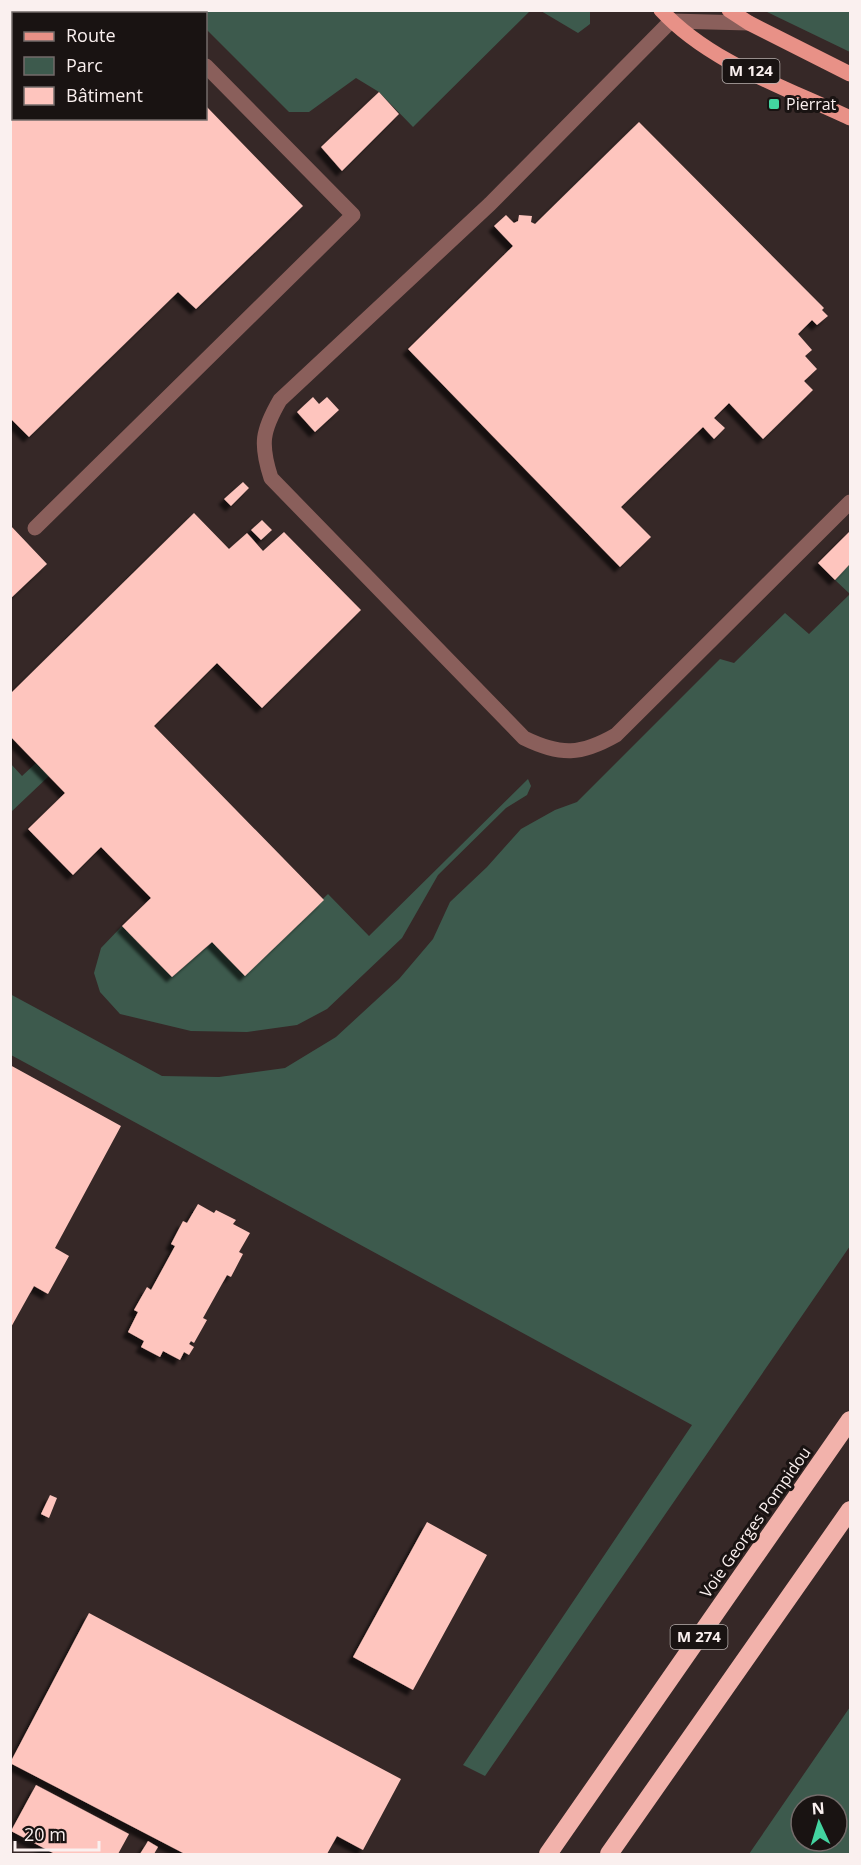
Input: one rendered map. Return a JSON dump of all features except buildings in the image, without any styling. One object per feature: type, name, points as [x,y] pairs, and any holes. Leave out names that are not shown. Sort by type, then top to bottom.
[{"type":"highway","name":"Voie Georges Pompidou","points":[[548,1854],[850,1420]]},
{"type":"highway","name":"M 274","points":[[609,1854],[850,1510]]},
{"type":"main road","name":"M 124","points":[[729,10],[748,23],[850,74]]},
{"type":"main road","name":"M 124","points":[[667,14],[724,58],[850,118]]},
{"type":"lane","points":[[748,23],[667,14],[490,204],[280,400],[266,423],[263,452],[271,478],[524,738],[546,749],[570,752],[595,747],[616,735],[850,502]]},
{"type":"lane","points":[[35,528],[353,215],[207,67]]},
{"type":"green space","points":[[187,11],[530,11],[413,127],[379,92],[356,78],[309,112],[289,112],[207,30],[207,12]]},
{"type":"green space","points":[[541,11],[590,11],[590,24],[578,33]]},
{"type":"green space","points":[[765,11],[850,11],[850,52]]},
{"type":"green space","points":[[850,564],[850,594],[835,580]]},
{"type":"green space","points":[[850,594],[850,1246],[485,1776],[463,1765],[692,1425],[11,1055],[10,994],[162,1076],[219,1077],[285,1068],[336,1037],[399,979],[433,939],[450,902],[487,867],[521,829],[555,810],[577,802],[720,659],[734,663],[785,613],[809,634]]},
{"type":"green space","points":[[36,763],[49,776],[11,812],[11,764],[22,776]]},
{"type":"green space","points":[[528,779],[531,786],[527,795],[506,808],[438,875],[402,938],[327,1009],[297,1025],[247,1032],[191,1031],[120,1014],[100,992],[94,973],[101,948],[122,926],[172,977],[212,942],[244,975],[328,894],[369,936]]},
{"type":"green space","points":[[850,1707],[850,1854],[749,1854],[789,1796],[789,1853],[849,1853],[849,1793],[791,1793]]},
{"type":"place","name":"Pierrat","points":[[774,104]]}]
